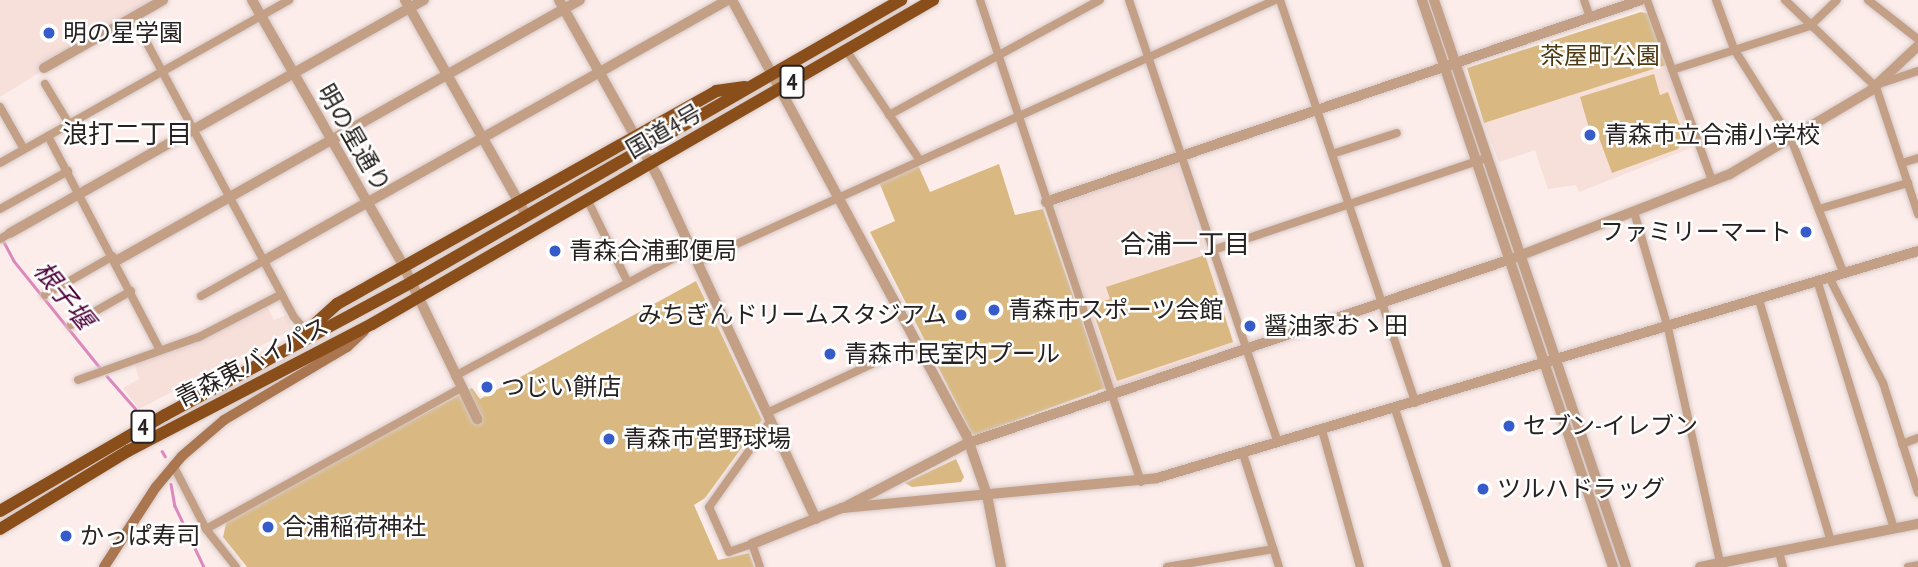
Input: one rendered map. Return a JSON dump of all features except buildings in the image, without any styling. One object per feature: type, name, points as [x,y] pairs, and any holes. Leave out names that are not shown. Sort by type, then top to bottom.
[{"type":"highway","name":"国道4号","points":[[417,298],[933,0]]},
{"type":"highway","name":"国道4号","points":[[410,283],[896,1]]},
{"type":"highway","points":[[289,349],[323,313],[518,201],[722,88],[745,88]]},
{"type":"highway","name":"青森東バイパス","points":[[0,512],[123,439],[410,283]]},
{"type":"highway","name":"青森東バイパス","points":[[0,529],[153,438],[417,298]]},
{"type":"main road","points":[[104,567],[173,465],[224,421],[347,347],[372,324]]},
{"type":"street","points":[[44,68],[163,0]]},
{"type":"street","name":"明の星通り","points":[[252,0],[404,268],[477,419]]},
{"type":"street","points":[[0,163],[289,0]]},
{"type":"street","points":[[0,239],[293,73],[407,4],[424,0]]},
{"type":"street","points":[[45,295],[231,197],[447,75],[561,4],[580,0]]},
{"type":"street","points":[[201,296],[730,0],[782,87],[840,194],[968,443],[987,495],[1001,567]]},
{"type":"street","points":[[980,0],[996,55],[1141,482]]},
{"type":"street","points":[[889,115],[1100,0]]},
{"type":"street","points":[[1129,0],[1278,443]]},
{"type":"street","points":[[697,262],[840,194],[1278,0],[1416,403]]},
{"type":"street","points":[[1422,0],[1450,64]]},
{"type":"street","points":[[1434,0],[1450,64],[1482,160],[1516,258],[1558,362],[1626,567]]},
{"type":"street","points":[[1584,0],[1590,17]]},
{"type":"street","points":[[1046,202],[1641,0]]},
{"type":"street","points":[[1647,0],[1712,181]]},
{"type":"street","points":[[1716,0],[1734,50],[1791,139],[1844,274]]},
{"type":"street","points":[[1785,0],[1810,26],[1878,85],[1918,214]]},
{"type":"street","points":[[1672,70],[1810,26],[1837,0]]},
{"type":"street","points":[[1868,0],[1918,39]]},
{"type":"street","points":[[407,4],[526,215]]},
{"type":"street","points":[[561,4],[651,163],[816,519]]},
{"type":"street","points":[[133,17],[282,295],[305,330]]},
{"type":"street","points":[[917,343],[769,417],[711,499],[709,507],[729,552],[842,508],[968,443],[1516,258],[1712,181],[1791,139],[1878,85],[1918,46]]},
{"type":"street","points":[[846,50],[919,159]]},
{"type":"street","points":[[1878,85],[1918,71]]},
{"type":"street","points":[[45,84],[69,124]]},
{"type":"street","points":[[0,107],[24,149]]},
{"type":"street","points":[[1332,154],[1397,133]]},
{"type":"street","points":[[48,136],[160,350]]},
{"type":"street","points":[[1902,163],[1918,158]]},
{"type":"street","points":[[1213,250],[1482,160]]},
{"type":"street","points":[[0,209],[68,171]]},
{"type":"street","points":[[1819,209],[1908,183]]},
{"type":"street","points":[[588,201],[628,283]]},
{"type":"street","points":[[1634,212],[1668,328],[1720,563]]},
{"type":"street","points":[[454,376],[691,249]]},
{"type":"street","points":[[842,508],[1141,482],[1558,362],[1918,251]]},
{"type":"street","points":[[1516,258],[1547,365],[1614,567]]},
{"type":"street","points":[[1830,279],[1883,383],[1918,493]]},
{"type":"street","points":[[1818,283],[1894,529]]},
{"type":"street","points":[[71,325],[131,291]]},
{"type":"street","points":[[78,380],[199,337],[282,295]]},
{"type":"street","points":[[1759,300],[1831,542]]},
{"type":"street","points":[[206,529],[461,388]]},
{"type":"street","points":[[1395,409],[1447,567]]},
{"type":"street","points":[[1322,430],[1360,567]]},
{"type":"street","points":[[1902,444],[1918,438]]},
{"type":"street","points":[[1243,454],[1279,567]]},
{"type":"street","points":[[173,465],[206,529],[236,567]]},
{"type":"street","points":[[1700,567],[1918,524]]},
{"type":"street","points":[[751,544],[760,567]]},
{"type":"street","points":[[1167,567],[1273,550]]},
{"type":"street","points":[[1779,552],[1783,567]]},
{"type":"street","points":[[1908,567],[1918,565]]},
{"type":"shaded area","name":"明の星学園","points":[[0,0],[155,0],[0,97]]},
{"type":"shaded area","name":"青森市立合浦小学校","points":[[1666,65],[1696,146],[1579,192],[1576,185],[1548,189],[1535,150],[1499,162],[1484,123]]},
{"type":"shaded area","points":[[1177,162],[1235,344],[1114,388],[1055,212],[1058,204]]},
{"type":"shaded area","points":[[267,306],[274,320],[286,315],[293,329],[139,409],[123,388],[139,379],[134,362],[200,340]]},
{"type":"green space","name":"茶屋町公園","points":[[1641,12],[1649,14],[1666,65],[1484,123],[1467,68]]},
{"type":"green space","points":[[1654,74],[1660,95],[1668,92],[1684,137],[1678,149],[1612,173],[1595,127],[1589,128],[1580,97]]},
{"type":"green space","name":"青森市スポーツ会館","points":[[999,164],[1015,215],[1043,209],[1105,388],[973,436],[870,232],[895,221],[879,182],[918,165],[930,192]]},
{"type":"green space","points":[[1205,255],[1233,342],[1117,381],[1091,305],[1110,299],[1106,287]]},
{"type":"green space","points":[[696,281],[762,420],[705,498],[694,505],[718,560],[749,553],[754,567],[247,567],[223,537],[227,519],[472,388],[480,399]]},
{"type":"green space","points":[[956,459],[964,477],[961,482],[912,487],[905,483]]},
{"type":"waterway","name":"根子堰","points":[[4,242],[14,261],[101,369]]},
{"type":"waterway","name":"根子堰","points":[[107,376],[135,408]]},
{"type":"waterway","name":"根子堰","points":[[162,451],[165,456]]},
{"type":"waterway","name":"根子堰","points":[[171,484],[175,506],[204,567]]},
{"type":"place","name":"明の星学園","points":[[49,33]]},
{"type":"place","name":"青森市立合浦小学校","points":[[1590,135]]},
{"type":"place","name":"ファミリーマート","points":[[1806,232]]},
{"type":"place","name":"青森合浦郵便局","points":[[555,251]]},
{"type":"place","name":"青森市スポーツ会館","points":[[994,310]]},
{"type":"place","name":"みちぎんドリームスタジアム","points":[[961,315]]},
{"type":"place","name":"醤油家おゝ田","points":[[1250,326]]},
{"type":"place","name":"青森市民室内プール","points":[[830,354]]},
{"type":"place","name":"つじい餅店","points":[[487,387]]},
{"type":"place","name":"セブン-イレブン","points":[[1509,426]]},
{"type":"place","name":"青森市営野球場","points":[[609,439]]},
{"type":"place","name":"ツルハドラッグ","points":[[1483,489]]},
{"type":"place","name":"合浦稲荷神社","points":[[268,527]]},
{"type":"place","name":"かっぱ寿司","points":[[66,536]]},
{"type":"district","name":"浪打二丁目","points":[[127,134]]},
{"type":"district","name":"合浦一丁目","points":[[1185,244]]}]
